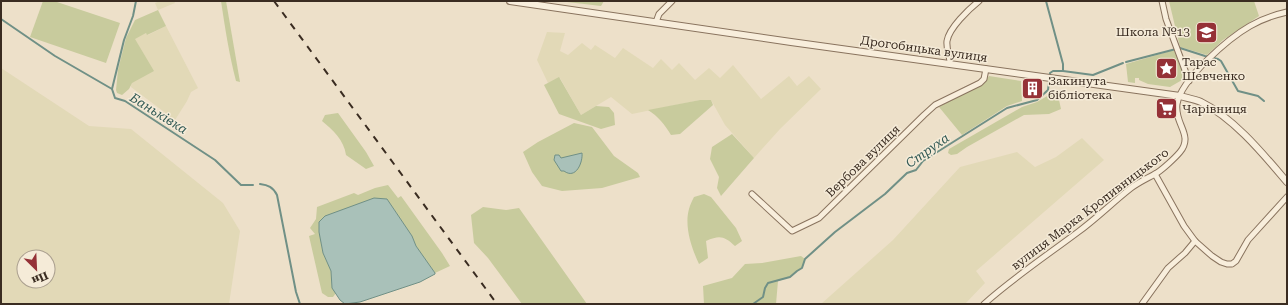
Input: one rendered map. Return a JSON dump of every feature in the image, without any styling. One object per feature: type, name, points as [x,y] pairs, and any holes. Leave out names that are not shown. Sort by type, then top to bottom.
[{"type":"street","name":"Дрогобицька вулиця","points":[[510,1],[1054,79],[1164,92],[1200,102],[1212,109],[1229,122],[1256,147],[1287,182]]},
{"type":"street","points":[[656,22],[659,14],[672,1]]},
{"type":"street","points":[[950,63],[947,44],[950,34],[970,8],[979,1]]},
{"type":"street","points":[[1162,1],[1166,19],[1189,81]]},
{"type":"street","points":[[1180,96],[1189,81],[1210,57],[1249,27],[1264,18],[1287,12]]},
{"type":"street","name":"Вербова вулиця","points":[[752,194],[792,231],[818,218],[924,115],[936,105],[980,83],[984,79],[986,69]]},
{"type":"street","name":"вулиця Марка Кропивницького","points":[[984,304],[1043,257],[1079,231],[1136,184],[1156,174],[1180,152],[1186,140],[1178,119],[1177,107],[1180,96]]},
{"type":"street","points":[[1156,174],[1179,220],[1195,241],[1212,256],[1227,264],[1232,264],[1236,261],[1248,240],[1287,197]]},
{"type":"street","points":[[1142,304],[1168,268],[1185,253],[1195,241]]},
{"type":"shaded area","points":[[160,1],[174,1],[175,3],[158,10],[155,3]]},
{"type":"shaded area","points":[[166,26],[198,88],[191,92],[175,120],[131,87],[135,38],[146,33],[148,35]]},
{"type":"shaded area","points":[[547,32],[565,33],[560,51],[568,55],[582,43],[591,50],[595,45],[615,58],[623,48],[653,68],[661,59],[672,70],[679,63],[695,80],[709,68],[720,78],[733,65],[761,99],[789,76],[797,86],[809,76],[821,89],[780,129],[754,158],[725,125],[711,100],[700,100],[632,114],[611,97],[581,115],[560,78],[548,83],[537,60]]},
{"type":"shaded area","points":[[1,68],[89,126],[131,129],[223,203],[240,231],[229,304],[1,304]]},
{"type":"shaded area","points":[[1082,138],[1104,160],[976,271],[985,283],[965,304],[821,304],[893,240],[960,167],[1017,152],[1035,167],[1056,157]]},
{"type":"green space","points":[[43,1],[54,1],[120,23],[106,63],[30,37]]},
{"type":"green space","points":[[221,1],[226,1],[240,82],[236,81],[227,41]]},
{"type":"green space","points":[[567,1],[604,1],[601,6]]},
{"type":"green space","name":"Школа №13","points":[[1169,1],[1254,1],[1259,16],[1223,40],[1207,55],[1180,47]]},
{"type":"green space","points":[[158,10],[166,26],[147,35],[146,33],[135,39],[154,71],[132,83],[129,89],[122,95],[117,93],[118,70],[126,38],[135,20]]},
{"type":"green space","points":[[1174,50],[1184,76],[1182,80],[1170,87],[1148,84],[1139,80],[1139,78],[1135,78],[1135,83],[1128,82],[1126,64]]},
{"type":"green space","points":[[989,76],[1021,81],[1022,101],[1007,106],[962,135],[939,107],[981,85]]},
{"type":"green space","points":[[559,77],[581,115],[596,106],[609,107],[614,113],[615,125],[601,129],[559,114],[544,85]]},
{"type":"green space","points":[[1054,92],[1059,100],[1061,109],[1049,114],[1024,115],[957,154],[951,155],[948,153],[949,149],[1022,107],[1037,102]]},
{"type":"green space","points":[[700,100],[711,100],[713,105],[680,134],[671,135],[661,121],[648,110]]},
{"type":"green space","points":[[338,113],[366,152],[374,166],[366,169],[346,155],[340,140],[322,121],[325,115]]},
{"type":"green space","points":[[574,123],[592,127],[614,156],[638,173],[640,177],[602,188],[562,191],[542,186],[532,172],[523,152],[538,142]]},
{"type":"green space","points":[[732,134],[754,158],[721,196],[717,188],[719,177],[710,159],[712,147]]},
{"type":"green space","points":[[388,185],[398,198],[401,196],[450,266],[435,273],[416,246],[412,236],[387,199],[321,243],[323,253],[331,271],[332,288],[336,293],[333,297],[328,297],[322,293],[309,236],[315,234],[310,228],[316,219],[317,207],[354,193],[358,195],[375,188]]},
{"type":"green space","points":[[704,194],[711,197],[736,228],[742,241],[735,246],[725,238],[718,237],[706,241],[708,258],[699,264],[694,252],[687,223],[689,208],[694,197]]},
{"type":"green space","points":[[483,207],[506,210],[519,208],[587,304],[522,304],[488,258],[474,243],[471,215]]},
{"type":"green space","points":[[801,256],[805,259],[802,268],[790,277],[778,281],[776,304],[704,304],[703,286],[732,278],[745,264],[762,263]]},
{"type":"water","points":[[582,153],[578,169],[572,173],[561,171],[554,160],[555,155],[559,155],[561,158]]},
{"type":"water","points":[[374,198],[387,199],[435,274],[420,282],[360,302],[345,304],[340,300],[332,288],[331,271],[323,253],[319,232],[319,222],[325,216]]},
{"type":"waterway","name":"Баньківка","points":[[136,1],[133,16],[124,40],[112,89],[115,98],[125,101],[215,160],[241,185],[253,185]]},
{"type":"waterway","name":"Струха","points":[[753,304],[763,297],[768,283],[790,277],[802,268],[805,259],[835,232],[885,194],[907,173],[916,170],[923,161],[1007,108],[1037,100],[1048,90],[1050,73],[1053,71],[1063,71],[1063,64],[1046,1]]},
{"type":"waterway","points":[[1,19],[55,56],[112,89]]},
{"type":"waterway","points":[[1180,48],[1218,59],[1221,61],[1238,91],[1258,96],[1264,101]]},
{"type":"waterway","points":[[1126,62],[1176,49]]},
{"type":"waterway","points":[[1063,71],[1093,75],[1123,63]]},
{"type":"waterway","name":"Баньківка","points":[[260,184],[270,187],[277,195],[296,292],[300,304]]},
{"type":"railway","points":[[274,1],[497,304]]},
{"type":"place","name":"Школа №13","points":[[1206,32]]},
{"type":"place","name":"Тарас Шевченко","points":[[1166,69]]},
{"type":"place","name":"Закинута бібліотека","points":[[1033,88]]},
{"type":"place","name":"Чарівниця","points":[[1167,109]]}]
